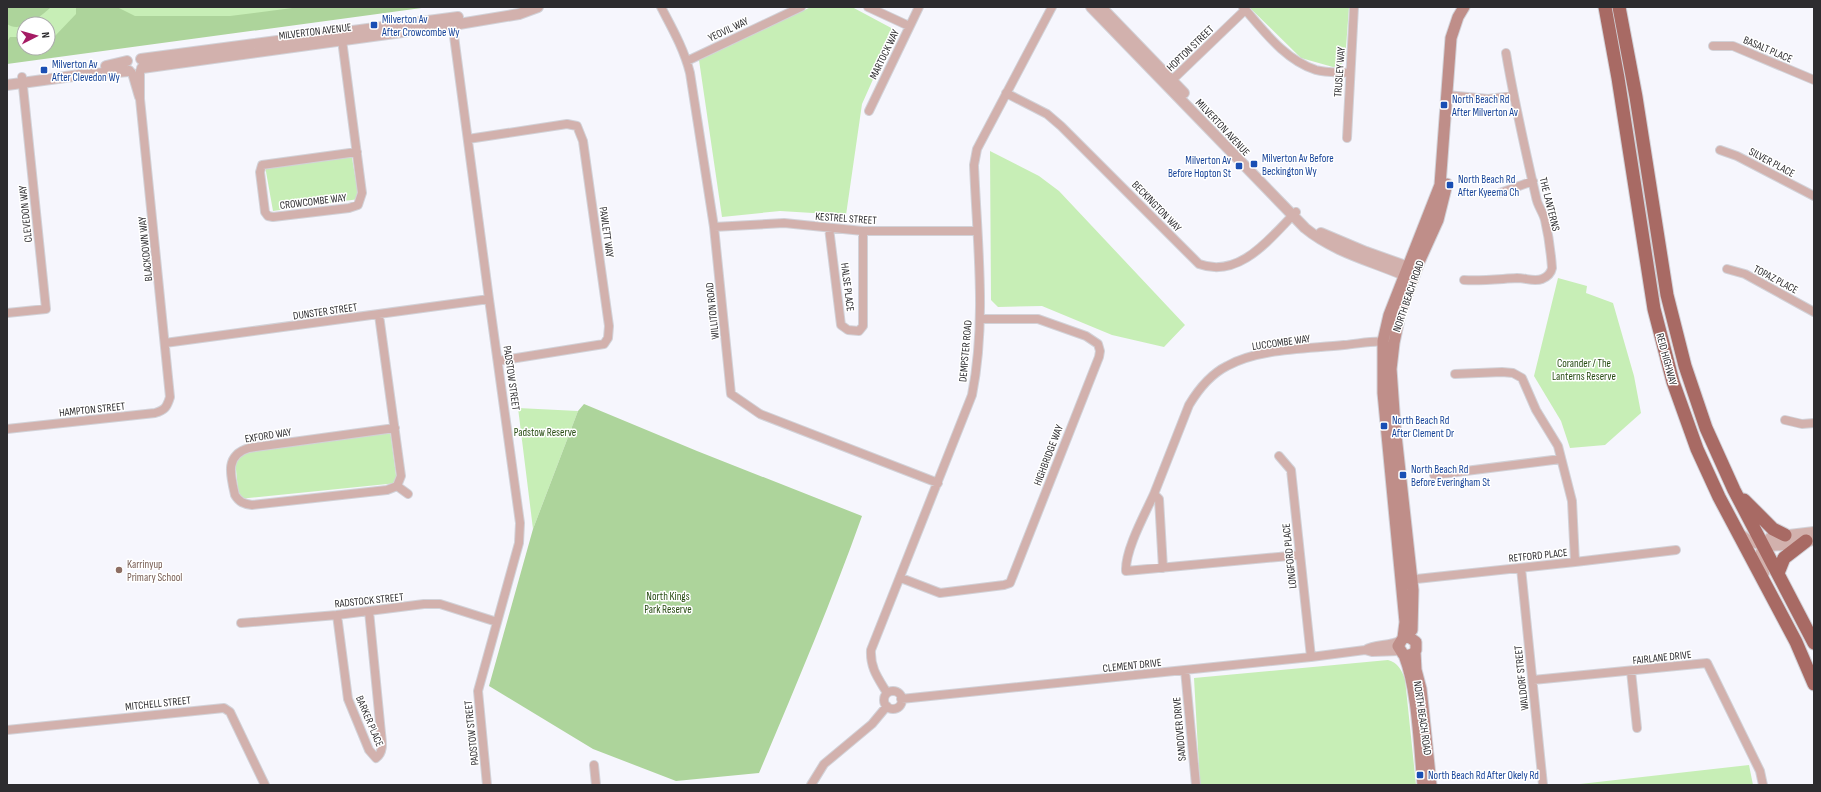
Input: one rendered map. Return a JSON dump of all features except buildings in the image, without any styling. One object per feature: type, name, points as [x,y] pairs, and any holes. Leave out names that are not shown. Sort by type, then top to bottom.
[{"type":"highway","name":"REID HIGHWAY","points":[[1605,7],[1618,78],[1654,309],[1673,382],[1697,449],[1719,497],[1796,642],[1814,684]]},
{"type":"highway","name":"REID HIGHWAY","points":[[1618,7],[1633,76],[1664,278],[1685,366],[1699,408],[1734,490],[1766,544],[1778,573],[1814,643]]},
{"type":"highway","points":[[1734,490],[1773,529],[1785,535]]},
{"type":"highway","points":[[1778,573],[1781,562],[1787,554],[1811,538]]},
{"type":"main road","name":"NORTH BEACH ROAD","points":[[1450,95],[1451,38],[1458,17],[1464,7]]},
{"type":"main road","name":"NORTH BEACH ROAD","points":[[1431,785],[1421,689],[1416,670],[1405,647],[1409,637],[1414,640],[1411,624],[1413,607],[1406,580],[1383,393],[1388,342],[1400,314],[1410,272],[1440,185],[1458,38],[1466,17],[1472,7]]},
{"type":"main road","name":"NORTH BEACH ROAD","points":[[1406,580],[1405,647],[1413,692],[1423,785]]},
{"type":"street","name":"MILVERTON AVENUE","points":[[453,21],[520,7]]},
{"type":"street","name":"MILVERTON AVENUE","points":[[7,79],[22,80],[98,73],[342,36],[519,14],[538,7]]},
{"type":"street","name":"WILLITON ROAD","points":[[661,7],[687,61],[714,227],[731,394],[760,414],[938,483]]},
{"type":"street","name":"YEOVIL WAY","points":[[687,61],[801,7]]},
{"type":"street","points":[[868,7],[909,26]]},
{"type":"street","name":"MARTOCK WAY","points":[[869,111],[919,7]]},
{"type":"street","name":"DEMPSTER ROAD","points":[[888,693],[872,668],[871,650],[901,578],[972,395],[976,372],[980,319],[974,165],[977,150],[1052,7]]},
{"type":"street","name":"MILVERTON AVENUE","points":[[1091,7],[1169,82]]},
{"type":"street","name":"MILVERTON AVENUE","points":[[1101,7],[1169,82],[1294,214],[1331,238],[1410,272]]},
{"type":"street","name":"TRUSLEY WAY","points":[[1347,138],[1354,7]]},
{"type":"street","points":[[1244,8],[1285,52],[1299,62],[1318,70],[1350,73]]},
{"type":"street","name":"HOPTON STREET","points":[[1169,82],[1244,8]]},
{"type":"street","name":"PADSTOW STREET","points":[[453,21],[488,299],[520,523],[519,543],[478,691],[487,785]]},
{"type":"street","name":"CROWCOMBE WAY","points":[[342,36],[357,152],[362,194],[358,205],[349,208],[272,218],[265,212],[260,172],[262,165],[357,152]]},
{"type":"street","name":"BASALT PLACE","points":[[1712,46],[1733,46],[1814,80]]},
{"type":"street","name":"THE LANTERNS","points":[[1464,280],[1480,281],[1519,278],[1533,280],[1543,279],[1551,273],[1552,268],[1545,220],[1536,198],[1513,96],[1506,53]]},
{"type":"street","name":"BLACKDOWN WAY","points":[[135,67],[140,99],[170,397]]},
{"type":"street","name":"MILVERTON AVENUE","points":[[7,85],[22,80]]},
{"type":"street","name":"CLEVEDON WAY","points":[[7,313],[46,309],[22,80]]},
{"type":"street","name":"BECKINGTON WAY","points":[[1006,93],[1047,114],[1061,126],[1199,264],[1219,268],[1245,260],[1294,214]]},
{"type":"street","points":[[1450,95],[1488,99],[1513,96]]},
{"type":"street","name":"PAWLETT WAY","points":[[468,139],[567,124],[577,126],[583,141],[598,242],[609,326],[608,338],[604,344],[498,361]]},
{"type":"street","name":"SILVER PLACE","points":[[1720,150],[1737,156],[1814,196]]},
{"type":"street","points":[[1500,193],[1533,181]]},
{"type":"street","name":"KESTREL STREET","points":[[714,227],[784,223],[863,231],[976,231]]},
{"type":"street","name":"HALSE PLACE","points":[[829,228],[841,325],[848,330],[859,331],[863,326],[863,231]]},
{"type":"street","name":"TOPAZ PLACE","points":[[1727,269],[1745,274],[1814,312]]},
{"type":"street","name":"DUNSTER STREET","points":[[165,343],[488,299]]},
{"type":"street","points":[[379,315],[401,476],[397,486],[408,494]]},
{"type":"street","name":"HIGHBRIDGE WAY","points":[[901,578],[940,593],[1004,586],[1010,583],[1099,357],[1100,351],[1098,344],[1086,336],[1038,319],[980,319]]},
{"type":"street","name":"LUCCOMBE WAY","points":[[1300,555],[1126,571],[1129,551],[1154,494],[1189,405],[1197,392],[1206,383],[1227,366],[1246,358],[1268,353],[1388,342]]},
{"type":"street","points":[[1455,374],[1513,372],[1522,378],[1536,410],[1558,446],[1572,501],[1575,562]]},
{"type":"street","name":"HAMPTON STREET","points":[[7,429],[155,413],[164,410],[170,397]]},
{"type":"street","points":[[1785,420],[1802,424],[1814,423]]},
{"type":"street","name":"EXFORD WAY","points":[[395,428],[249,448],[235,454],[231,467],[234,490],[238,500],[244,504],[252,505],[387,490],[397,486]]},
{"type":"street","name":"LONGFORD PLACE","points":[[1279,456],[1291,470],[1311,657]]},
{"type":"street","points":[[1434,475],[1561,459]]},
{"type":"street","points":[[1154,494],[1159,499],[1163,568]]},
{"type":"street","points":[[1738,532],[1752,543],[1766,544],[1811,538]]},
{"type":"street","points":[[1767,586],[1760,559],[1760,552],[1766,544],[1785,535],[1811,538]]},
{"type":"street","name":"RETFORD PLACE","points":[[1406,580],[1676,550]]},
{"type":"street","name":"WALDORF STREET","points":[[1521,568],[1543,785]]},
{"type":"street","name":"RADSTOCK STREET","points":[[242,623],[424,604],[440,604],[497,622]]},
{"type":"street","name":"BARKER PLACE","points":[[337,614],[348,699],[369,750],[376,758],[380,756],[382,750],[382,739],[368,611]]},
{"type":"street","name":"CLEMENT DRIVE","points":[[811,785],[824,764],[872,724],[887,706],[891,709],[897,708],[901,699],[1311,657],[1365,650],[1372,652],[1405,647]]},
{"type":"street","name":"FAIRLANE DRIVE","points":[[1533,680],[1707,663],[1760,771],[1763,785]]},
{"type":"street","name":"SANDOVER DRIVE","points":[[1185,670],[1196,785]]},
{"type":"street","points":[[1631,671],[1637,728]]},
{"type":"street","points":[[887,706],[884,698],[888,693],[898,693],[901,699]]},
{"type":"street","name":"MITCHELL STREET","points":[[7,730],[224,708],[230,712],[265,785]]},
{"type":"street","points":[[594,765],[596,785]]},
{"type":"green space","points":[[7,7],[369,7],[56,49],[56,16],[16,16],[16,54],[7,55]]},
{"type":"green space","points":[[7,7],[51,7],[40,16],[16,16],[16,27],[12,27],[7,24]]},
{"type":"green space","points":[[76,7],[117,7],[135,16],[230,16],[300,7],[429,7],[7,64],[7,42],[10,37],[16,37],[16,56],[56,56],[56,35],[76,14]]},
{"type":"green space","points":[[811,7],[852,7],[895,30],[862,104],[846,215],[780,211],[722,217],[699,60]]},
{"type":"green space","points":[[1249,7],[1349,7],[1345,61],[1339,66],[1333,67],[1301,58]]},
{"type":"green space","points":[[990,151],[1039,176],[1059,191],[1185,325],[1164,347],[1112,335],[1042,306],[998,307],[991,300]]},
{"type":"green space","points":[[351,152],[359,199],[273,211],[265,166]]},
{"type":"green space","name":"Corander / The Lanterns Reserve","points":[[1558,278],[1587,286],[1586,293],[1613,303],[1634,376],[1641,413],[1605,445],[1570,448],[1561,421],[1534,376]]},
{"type":"green space","name":"North Kings Park Reserve","points":[[584,404],[697,451],[862,516],[825,613],[759,773],[676,781],[593,749],[489,686],[533,529],[578,411]]},
{"type":"green space","name":"Padstow Reserve","points":[[518,408],[578,411],[533,529]]},
{"type":"green space","points":[[390,430],[397,483],[239,499],[234,450]]},
{"type":"green space","points":[[1388,660],[1399,667],[1405,679],[1416,785],[1200,785],[1194,678]]},
{"type":"green space","points":[[1749,765],[1753,785],[1571,785]]},
{"type":"place","name":"Milverton Av After Crowcombe Wy","points":[[374,25]]},
{"type":"place","name":"Milverton Av After Clevedon Wy","points":[[44,70]]},
{"type":"place","name":"North Beach Rd After Milverton Av","points":[[1444,105]]},
{"type":"place","name":"Milverton Av Before Beckington Wy","points":[[1254,164]]},
{"type":"place","name":"Milverton Av Before Hopton St","points":[[1239,166]]},
{"type":"place","name":"North Beach Rd After Kyeema Ch","points":[[1450,185]]},
{"type":"place","name":"North Beach Rd After Clement Dr","points":[[1384,426]]},
{"type":"place","name":"North Beach Rd Before Everingham St","points":[[1403,475]]},
{"type":"place","name":"Karrinyup Primary School","points":[[119,570]]},
{"type":"place","name":"North Beach Rd After Okely Rd","points":[[1420,775]]}]
